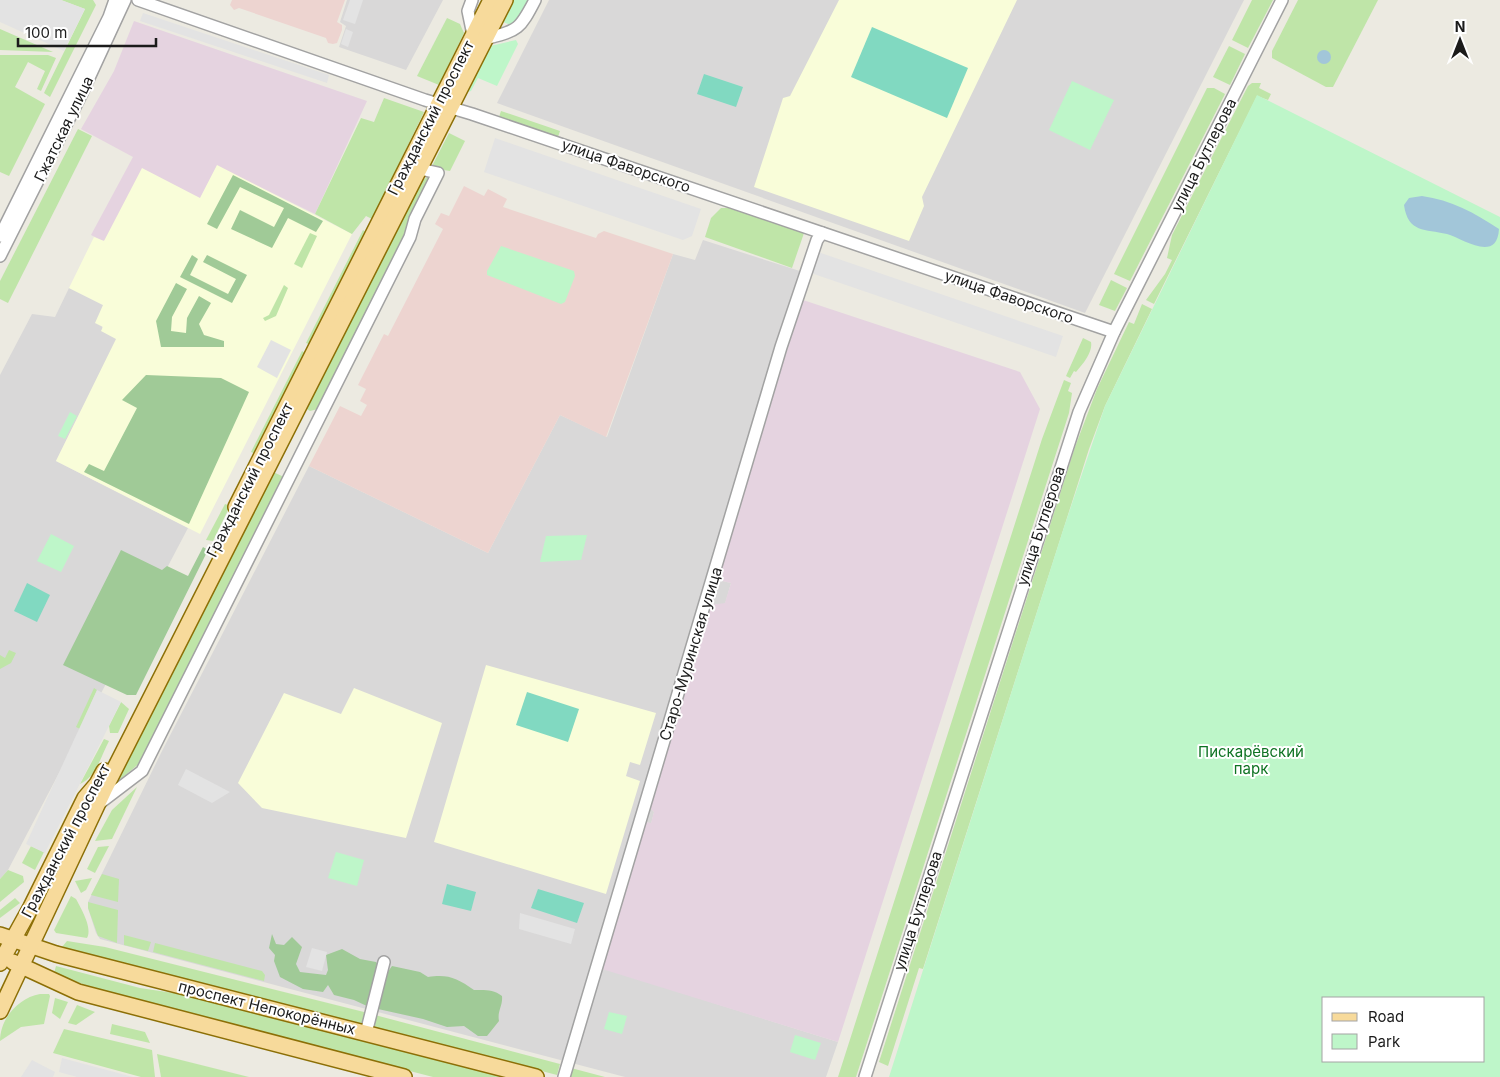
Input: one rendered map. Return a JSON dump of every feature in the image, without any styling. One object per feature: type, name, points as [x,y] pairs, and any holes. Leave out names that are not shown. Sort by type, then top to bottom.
[{"type":"main road","name":"Гражданский проспект","points":[[479,37],[491,0]]},
{"type":"main road","name":"Гражданский проспект","points":[[1,958],[6,937],[31,907],[85,798],[97,784],[479,37],[505,0]]},
{"type":"main road","name":"Гражданский проспект","points":[[0,1011],[100,803],[420,169],[444,106]]},
{"type":"main road","name":"проспект Непокорённых","points":[[6,937],[31,946],[536,1077]]},
{"type":"main road","points":[[1,958],[78,992],[404,1077]]},
{"type":"street","name":"Гжатская улица","points":[[0,236],[110,16],[115,0]]},
{"type":"street","name":"Гжатская улица","points":[[0,256],[85,86],[124,0]]},
{"type":"street","name":"улица Фаворского","points":[[138,0],[444,106],[1114,332]]},
{"type":"street","points":[[472,0],[468,11],[479,37],[517,29],[523,24],[535,0]]},
{"type":"street","name":"улица Бутлерова","points":[[865,1077],[1067,446],[1090,384],[1114,332],[1282,0]]},
{"type":"street","name":"Гражданский проспект","points":[[100,803],[142,771],[406,246],[415,219],[438,173],[420,169]]},
{"type":"street","name":"Старо-Муринская улица","points":[[564,1077],[780,347],[817,240],[822,233]]},
{"type":"street","points":[[366,1033],[384,962]]},
{"type":"shaded area","points":[[0,0],[61,0],[85,9],[64,51],[0,22]]},
{"type":"shaded area","points":[[232,0],[345,0],[337,22],[342,25],[342,30],[337,43],[328,43],[326,38],[239,8],[234,10],[230,5]]},
{"type":"shaded area","points":[[347,0],[443,0],[406,70],[339,47],[346,26],[340,22]]},
{"type":"shaded area","points":[[350,0],[363,0],[355,24],[343,20]]},
{"type":"shaded area","points":[[549,0],[1244,0],[1085,313],[497,103]]},
{"type":"shaded area","points":[[839,0],[1017,0],[922,197],[924,206],[909,241],[754,187],[783,98],[790,96]]},
{"type":"shaded area","points":[[143,13],[329,75],[327,83],[140,21]]},
{"type":"shaded area","points":[[134,21],[367,101],[315,214],[217,166],[200,199],[196,196],[103,241],[91,235],[133,157],[81,129],[114,71]]},
{"type":"shaded area","points":[[346,29],[353,32],[348,47],[341,44]]},
{"type":"shaded area","points":[[495,138],[701,209],[692,236],[683,240],[484,172]]},
{"type":"shaded area","points":[[217,165],[352,234],[200,534],[56,461],[116,339],[101,331],[103,327],[95,323],[103,305],[69,288],[94,237],[104,241],[142,168],[200,198]]},
{"type":"shaded area","points":[[464,186],[484,196],[488,189],[507,199],[503,207],[596,238],[598,234],[604,231],[673,254],[606,437],[560,415],[488,553],[309,466],[340,406],[361,416],[367,405],[360,401],[366,389],[358,385],[384,334],[388,336],[443,229],[435,224],[441,213],[449,216]]},
{"type":"shaded area","points":[[703,240],[803,272],[794,297],[803,300],[761,432],[719,580],[731,583],[725,604],[711,605],[650,807],[654,812],[651,824],[646,822],[602,968],[838,1042],[826,1077],[625,1077],[100,939],[96,933],[88,902],[162,751],[309,466],[488,553],[560,415],[607,437],[673,254],[695,260]]},
{"type":"shaded area","points":[[818,252],[1063,336],[1056,357],[811,273]]},
{"type":"shaded area","points":[[69,288],[103,305],[102,331],[117,339],[56,461],[188,528],[8,870],[0,879],[0,375],[32,314],[55,317]]},
{"type":"shaded area","points":[[803,300],[1020,372],[1040,409],[838,1042],[602,969],[646,822],[651,823],[654,812],[650,808],[711,605],[725,603],[731,583],[718,580],[761,432]]},
{"type":"shaded area","points":[[271,340],[291,350],[277,378],[257,367]]},
{"type":"shaded area","points":[[486,665],[656,713],[640,765],[630,762],[626,776],[640,781],[606,894],[434,842]]},
{"type":"shaded area","points":[[354,688],[442,723],[406,838],[262,808],[238,783],[284,693],[341,714]]},
{"type":"shaded area","points":[[97,690],[121,702],[45,853],[26,844]]},
{"type":"shaded area","points":[[186,769],[230,792],[212,803],[178,785]]},
{"type":"shaded area","points":[[520,913],[575,929],[571,944],[519,929]]},
{"type":"shaded area","points":[[312,948],[327,952],[322,971],[306,967]]},
{"type":"shaded area","points":[[62,1058],[133,1077],[77,1077],[59,1072]]},
{"type":"shaded area","points":[[32,1060],[55,1072],[53,1077],[21,1077]]},
{"type":"green space","points":[[61,0],[93,0],[96,5],[50,97],[44,93],[85,9]]},
{"type":"green space","points":[[512,0],[530,0],[521,18],[513,26],[501,21]]},
{"type":"green space","points":[[1252,0],[1273,0],[1248,48],[1232,40]]},
{"type":"green space","points":[[1298,0],[1378,0],[1333,87],[1326,87],[1272,58],[1272,51]]},
{"type":"green space","points":[[447,18],[460,24],[464,33],[439,85],[417,76]]},
{"type":"green space","points":[[872,27],[968,68],[947,118],[851,77]]},
{"type":"green space","points":[[0,29],[53,52],[0,50]]},
{"type":"green space","points":[[516,40],[518,44],[497,86],[478,78],[471,91],[468,92],[490,46]]},
{"type":"green space","points":[[1229,46],[1245,54],[1230,85],[1213,77]]},
{"type":"green space","points":[[0,55],[48,55],[56,58],[41,91],[37,89],[45,71],[28,62],[15,87],[45,104],[9,176],[0,172]]},
{"type":"green space","points":[[704,74],[743,87],[736,107],[697,94]]},
{"type":"green space","points":[[1072,81],[1114,100],[1090,150],[1049,130]]},
{"type":"green space","points":[[1252,83],[1261,83],[1259,88],[1271,94],[1268,100],[1257,96],[1154,304],[1146,300],[1165,274],[1172,260],[1167,258],[1172,235],[1248,86]]},
{"type":"green space","points":[[1207,88],[1214,88],[1225,94],[1130,281],[1114,274]]},
{"type":"green space","name":"Пискарёвский парк","points":[[1257,95],[1500,217],[1500,1077],[889,1077],[1064,527],[1105,406]]},
{"type":"green space","points":[[384,98],[424,112],[372,219],[366,216],[352,234],[315,214],[361,118],[374,122]]},
{"type":"green space","points":[[501,111],[560,131],[558,137],[499,117]]},
{"type":"green space","points":[[78,129],[92,136],[8,303],[0,299],[0,281]]},
{"type":"green space","points":[[449,133],[465,141],[450,171],[431,168]]},
{"type":"green space","points":[[233,175],[323,221],[316,232],[288,218],[272,248],[231,229],[240,210],[274,227],[284,208],[240,187],[217,229],[207,224]]},
{"type":"green space","points":[[428,177],[430,179],[405,236],[318,409],[310,411],[304,407],[407,204],[424,179]]},
{"type":"green space","points":[[721,208],[729,208],[804,233],[792,268],[705,237],[711,218]]},
{"type":"green space","points":[[363,230],[367,233],[311,345],[306,343]]},
{"type":"green space","points":[[310,233],[317,236],[302,268],[294,264]]},
{"type":"green space","points":[[501,246],[574,271],[575,276],[565,302],[561,304],[487,275],[487,271]]},
{"type":"green space","points":[[192,255],[198,259],[190,275],[228,294],[236,279],[203,262],[207,255],[247,275],[232,303],[180,277]]},
{"type":"green space","points":[[1111,280],[1127,288],[1115,311],[1099,305]]},
{"type":"green space","points":[[176,283],[187,289],[172,317],[171,331],[186,333],[187,318],[199,296],[211,303],[199,324],[204,335],[224,341],[224,347],[161,347],[156,321]]},
{"type":"green space","points":[[284,285],[288,288],[276,316],[265,321],[263,318],[269,315]]},
{"type":"green space","points":[[1142,304],[1152,309],[1105,406],[1089,449],[923,969],[919,968],[888,1066],[879,1062],[1075,447],[1097,389],[1129,322],[1134,324]]},
{"type":"green space","points":[[1083,338],[1091,342],[1089,354],[1070,378],[1066,376]]},
{"type":"green space","points":[[302,351],[307,354],[256,454],[251,452]]},
{"type":"green space","points":[[146,375],[221,378],[249,392],[189,524],[84,472],[89,464],[104,471],[137,408],[122,400]]},
{"type":"green space","points":[[1064,380],[1071,383],[1068,391],[1072,393],[1069,413],[856,1077],[838,1077],[1042,439]]},
{"type":"green space","points":[[70,412],[77,416],[65,439],[58,436]]},
{"type":"green space","points":[[271,471],[284,477],[141,762],[116,783]]},
{"type":"green space","points":[[225,504],[230,506],[213,541],[206,540]]},
{"type":"green space","points":[[51,534],[74,546],[61,572],[37,561]]},
{"type":"green space","points":[[587,535],[581,560],[540,562],[546,536]]},
{"type":"green space","points":[[203,547],[208,550],[136,695],[127,695],[63,665],[121,550],[162,570],[167,566],[188,576]]},
{"type":"green space","points":[[27,583],[50,595],[37,622],[14,611]]},
{"type":"green space","points":[[9,650],[16,653],[11,663],[0,669],[0,655],[5,658]]},
{"type":"green space","points":[[94,688],[97,690],[80,729],[76,727]]},
{"type":"green space","points":[[527,692],[579,709],[568,742],[516,725]]},
{"type":"green space","points":[[121,702],[129,709],[118,733],[110,733],[109,726]]},
{"type":"green space","points":[[104,739],[109,741],[98,766],[86,781],[80,784]]},
{"type":"green space","points":[[137,787],[112,839],[95,841],[112,810]]},
{"type":"green space","points":[[31,846],[44,852],[35,870],[22,863]]},
{"type":"green space","points":[[109,846],[95,873],[87,869],[98,847]]},
{"type":"green space","points":[[336,852],[364,860],[357,886],[328,878]]},
{"type":"green space","points":[[8,870],[23,876],[24,882],[0,902],[0,879]]},
{"type":"green space","points":[[102,874],[119,879],[118,902],[91,895]]},
{"type":"green space","points":[[92,878],[86,890],[81,893],[75,881]]},
{"type":"green space","points":[[447,884],[476,892],[471,911],[442,904]]},
{"type":"green space","points":[[538,889],[584,903],[577,923],[531,908]]},
{"type":"green space","points":[[71,896],[76,899],[86,918],[89,929],[87,938],[56,933],[54,930]]},
{"type":"green space","points":[[15,898],[20,903],[0,918],[0,910]]},
{"type":"green space","points":[[88,902],[118,910],[117,943],[98,936],[88,908]]},
{"type":"green space","points":[[272,934],[276,944],[284,945],[292,937],[302,947],[296,964],[300,972],[326,975],[328,970],[326,955],[342,949],[360,959],[376,962],[385,976],[392,966],[420,972],[428,977],[441,976],[452,978],[474,990],[495,992],[502,996],[499,1021],[487,1036],[478,1036],[464,1026],[447,1027],[423,1019],[369,1007],[354,1000],[334,995],[328,985],[323,992],[303,989],[280,977],[274,961],[275,955],[269,948]]},
{"type":"green space","points":[[124,935],[151,942],[148,951],[124,945]]},
{"type":"green space","points":[[67,941],[105,947],[368,1013],[364,1025],[62,947]]},
{"type":"green space","points":[[155,943],[262,971],[265,975],[264,981],[153,952]]},
{"type":"green space","points":[[56,966],[140,988],[187,995],[503,1077],[433,1077],[101,991],[54,973]]},
{"type":"green space","points":[[40,994],[49,994],[50,996],[44,1024],[21,1027],[0,1041],[3,1025],[12,1011],[24,1000]]},
{"type":"green space","points":[[55,998],[68,1002],[60,1019],[52,1013]]},
{"type":"green space","points":[[77,1005],[95,1012],[76,1025],[68,1023]]},
{"type":"green space","points":[[609,1012],[627,1016],[622,1034],[604,1029]]},
{"type":"green space","points":[[375,1015],[560,1064],[557,1075],[371,1027]]},
{"type":"green space","points":[[112,1024],[145,1032],[150,1043],[110,1034]]},
{"type":"green space","points":[[64,1029],[152,1050],[155,1077],[141,1077],[53,1053]]},
{"type":"green space","points":[[795,1035],[821,1043],[815,1060],[790,1052]]},
{"type":"green space","points":[[157,1054],[249,1077],[161,1077]]},
{"type":"green space","points":[[571,1068],[605,1077],[568,1077]]},
{"type":"water","points":[[1324,50],[1329,52],[1331,57],[1329,62],[1324,64],[1319,62],[1317,57],[1319,52]]},
{"type":"water","points":[[1422,196],[1453,204],[1481,218],[1499,229],[1497,239],[1492,245],[1486,247],[1478,246],[1447,234],[1419,228],[1409,221],[1404,205],[1409,198]]}]
